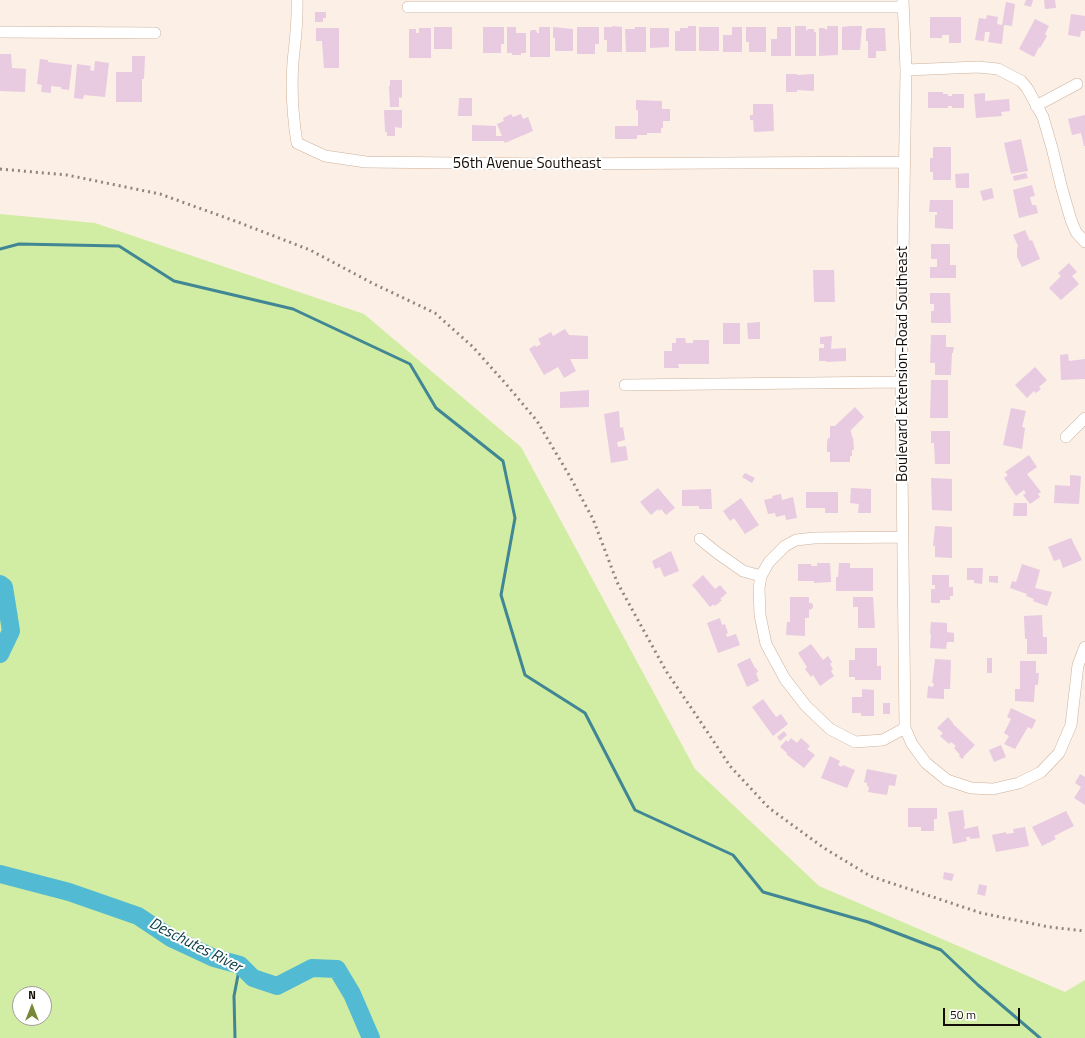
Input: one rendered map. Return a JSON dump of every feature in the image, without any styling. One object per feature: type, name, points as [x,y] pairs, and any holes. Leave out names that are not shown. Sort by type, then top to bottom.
[{"type":"street","name":"56th Avenue Southeast","points":[[297,0],[298,24],[293,64],[294,123],[297,143],[325,156],[366,162],[464,164],[904,162]]},
{"type":"street","name":"Boulevard Extension-Road Southeast","points":[[903,4],[906,70],[901,382],[905,728]]},
{"type":"street","points":[[408,7],[903,4]]},
{"type":"street","points":[[0,32],[155,33]]},
{"type":"street","points":[[906,70],[978,68],[998,69],[1021,81],[1027,88],[1043,117],[1071,220],[1076,232],[1085,242]]},
{"type":"street","points":[[1036,106],[1077,84]]},
{"type":"street","points":[[625,385],[901,382]]},
{"type":"street","points":[[1066,437],[1085,418]]},
{"type":"street","points":[[903,537],[814,538],[796,540],[785,546],[769,562],[761,576],[759,588],[760,615],[766,644],[785,679],[806,706],[830,729],[855,742],[883,740],[905,728],[912,744],[926,764],[948,780],[972,788],[993,789],[1019,783],[1041,772],[1058,753],[1071,725],[1078,665],[1085,647]]},
{"type":"street","points":[[700,539],[743,571],[761,576]]},
{"type":"green space","points":[[0,214],[95,223],[364,314],[521,447],[695,769],[819,886],[1065,992],[1085,980],[1085,1038],[0,1038]]},
{"type":"building","points":[[1026,0],[1033,0],[1031,7],[1024,5]]},
{"type":"building","points":[[1044,0],[1055,0],[1056,8],[1045,9]]},
{"type":"building","points":[[1006,2],[1015,4],[1012,26],[1004,25],[1002,44],[988,42],[990,32],[985,32],[984,41],[975,40],[979,18],[986,19],[987,15],[998,17],[997,24],[1002,25]]},
{"type":"building","points":[[315,12],[326,12],[326,18],[323,18],[323,22],[315,22]]},
{"type":"building","points":[[1071,14],[1085,16],[1085,31],[1081,31],[1080,37],[1068,35]]},
{"type":"building","points":[[930,17],[961,17],[961,43],[949,43],[949,35],[942,35],[942,38],[930,38]]},
{"type":"building","points":[[1035,19],[1049,26],[1045,34],[1047,36],[1034,57],[1019,49]]},
{"type":"building","points":[[688,26],[696,26],[696,51],[675,51],[675,31],[680,31],[680,28],[688,28]]},
{"type":"building","points":[[795,26],[806,26],[806,31],[808,29],[814,29],[814,32],[816,32],[816,56],[795,56]]},
{"type":"building","points":[[827,26],[838,26],[838,55],[819,56],[819,28],[824,28],[827,30]]},
{"type":"building","points":[[862,26],[860,50],[842,50],[842,27]]},
{"type":"building","points":[[434,27],[452,27],[452,49],[434,49]]},
{"type":"building","points":[[483,27],[504,27],[504,44],[501,44],[501,53],[483,53]]},
{"type":"building","points":[[507,27],[516,27],[516,33],[526,33],[526,53],[521,53],[521,55],[512,55],[512,53],[507,53]]},
{"type":"building","points":[[539,27],[550,27],[550,57],[530,57],[530,32],[531,30],[536,30],[537,33],[539,33]]},
{"type":"building","points":[[553,27],[573,29],[573,51],[555,51]]},
{"type":"building","points":[[577,27],[599,27],[599,44],[595,44],[595,54],[577,54]]},
{"type":"building","points":[[604,27],[622,27],[622,52],[607,52],[607,40],[604,40]]},
{"type":"building","points":[[635,27],[646,27],[646,52],[626,52],[625,29],[635,29]]},
{"type":"building","points":[[699,27],[719,27],[719,51],[699,51]]},
{"type":"building","points":[[732,27],[742,27],[742,52],[723,52],[723,35],[732,35]]},
{"type":"building","points":[[746,27],[766,27],[766,52],[749,52],[749,42],[746,42]]},
{"type":"building","points":[[777,27],[791,27],[791,56],[771,56],[771,39],[777,39]]},
{"type":"building","points":[[316,28],[339,28],[339,68],[324,68],[322,41],[316,41]]},
{"type":"building","points":[[419,28],[431,28],[431,58],[409,58],[409,29],[416,29],[416,33],[419,33]]},
{"type":"building","points":[[650,28],[669,28],[669,47],[650,48]]},
{"type":"building","points":[[885,28],[886,51],[876,51],[876,58],[868,58],[866,29]]},
{"type":"building","points":[[0,54],[11,54],[12,68],[26,69],[25,92],[0,91]]},
{"type":"building","points":[[132,56],[145,56],[144,79],[142,79],[142,102],[116,102],[116,72],[132,72]]},
{"type":"building","points":[[40,59],[48,60],[48,62],[72,65],[69,90],[51,86],[51,93],[41,92],[42,85],[37,84]]},
{"type":"building","points":[[95,61],[109,63],[105,97],[84,95],[83,99],[74,98],[77,64],[91,66],[90,70],[94,71]]},
{"type":"building","points":[[786,74],[814,74],[814,91],[797,90],[797,92],[786,92]]},
{"type":"building","points":[[390,80],[402,80],[402,98],[399,97],[399,107],[390,107]]},
{"type":"building","points":[[928,92],[943,92],[943,94],[948,94],[948,96],[952,96],[952,94],[964,94],[964,108],[952,108],[952,106],[948,106],[948,108],[928,108]]},
{"type":"building","points":[[985,93],[985,101],[1009,99],[1010,111],[1001,112],[1002,116],[976,118],[974,94]]},
{"type":"building","points":[[459,98],[472,98],[472,116],[458,116]]},
{"type":"building","points":[[636,100],[662,101],[662,109],[670,109],[670,121],[663,121],[661,133],[637,135],[637,139],[615,139],[615,126],[638,126],[638,110],[636,110]]},
{"type":"building","points":[[753,104],[773,104],[774,131],[754,132],[753,120],[750,120],[750,115],[753,115]]},
{"type":"building","points":[[384,110],[402,110],[402,127],[395,127],[395,136],[387,136],[387,132],[385,132]]},
{"type":"building","points":[[511,114],[513,117],[521,114],[523,119],[528,117],[533,131],[505,143],[504,141],[472,141],[472,125],[496,126],[496,136],[502,136],[497,124],[504,121],[503,118]]},
{"type":"building","points":[[1085,115],[1084,146],[1081,133],[1072,135],[1068,119]]},
{"type":"building","points":[[1021,139],[1028,171],[1011,174],[1004,143]]},
{"type":"building","points":[[933,147],[951,147],[951,180],[933,180],[933,172],[930,172],[930,158],[933,158]]},
{"type":"building","points":[[969,173],[969,188],[956,188],[955,174]]},
{"type":"building","points":[[1026,173],[1028,178],[1014,181],[1013,176]]},
{"type":"building","points":[[1032,185],[1035,196],[1030,197],[1032,205],[1036,205],[1038,213],[1019,218],[1013,190]]},
{"type":"building","points":[[992,188],[994,198],[983,201],[980,191]]},
{"type":"building","points":[[930,200],[953,200],[953,229],[935,228],[935,215],[937,215],[937,212],[929,212]]},
{"type":"building","points":[[1025,230],[1030,241],[1032,240],[1040,259],[1022,267],[1017,257],[1018,246],[1013,235]]},
{"type":"building","points":[[931,244],[950,244],[950,265],[956,265],[956,278],[930,278],[930,267],[937,267],[937,259],[931,259]]},
{"type":"building","points":[[1069,263],[1077,272],[1072,276],[1079,284],[1061,300],[1049,288],[1061,276],[1058,273]]},
{"type":"building","points":[[813,270],[834,270],[835,302],[814,302]]},
{"type":"building","points":[[930,293],[950,293],[951,323],[931,323],[931,311],[934,311],[934,304],[930,304]]},
{"type":"building","points":[[760,322],[760,339],[748,339],[747,323]]},
{"type":"building","points":[[723,323],[740,323],[740,344],[723,344]]},
{"type":"building","points":[[565,329],[569,335],[588,336],[588,359],[570,359],[576,371],[564,378],[558,367],[544,375],[529,349],[535,345],[536,347],[541,344],[538,339],[551,332],[553,336]]},
{"type":"building","points":[[931,335],[946,335],[946,347],[954,347],[952,353],[951,375],[935,375],[935,363],[930,363]]},
{"type":"building","points":[[832,336],[831,349],[846,348],[846,361],[819,361],[819,348],[824,348],[824,344],[820,344],[820,337]]},
{"type":"building","points":[[676,338],[685,338],[686,343],[693,343],[693,340],[709,340],[709,364],[678,364],[679,368],[664,368],[664,351],[672,351],[672,343],[676,343]]},
{"type":"building","points":[[1068,354],[1069,361],[1085,359],[1085,379],[1061,380],[1060,355]]},
{"type":"building","points":[[1035,367],[1047,380],[1039,387],[1041,389],[1036,393],[1034,391],[1027,398],[1015,385]]},
{"type":"building","points":[[931,380],[948,380],[948,418],[930,418]]},
{"type":"building","points":[[589,390],[589,407],[560,408],[560,392]]},
{"type":"building","points":[[855,407],[864,417],[850,431],[853,437],[854,450],[852,450],[852,456],[850,456],[850,462],[830,462],[830,452],[827,452],[827,443],[828,438],[830,438],[830,426],[835,426]]},
{"type":"building","points":[[1011,408],[1026,411],[1022,427],[1025,428],[1022,449],[1003,445]]},
{"type":"building","points":[[619,411],[620,428],[623,427],[625,440],[617,442],[618,447],[626,446],[628,460],[611,463],[604,414]]},
{"type":"building","points":[[931,431],[950,431],[950,464],[935,464],[934,443],[931,443]]},
{"type":"building","points":[[1029,455],[1037,467],[1027,474],[1041,492],[1038,494],[1040,497],[1030,504],[1023,495],[1026,493],[1024,490],[1016,496],[1004,478],[1008,475],[1005,472]]},
{"type":"building","points":[[745,473],[755,478],[752,483],[742,477]]},
{"type":"building","points":[[1070,475],[1081,476],[1079,504],[1054,503],[1055,485],[1070,486]]},
{"type":"building","points":[[931,478],[952,479],[952,511],[932,510]]},
{"type":"building","points":[[658,488],[675,508],[666,515],[661,509],[659,511],[658,509],[651,515],[640,502]]},
{"type":"building","points":[[851,488],[871,489],[871,513],[858,513],[859,504],[850,503]]},
{"type":"building","points":[[711,489],[712,509],[699,509],[699,506],[682,506],[682,490]]},
{"type":"building","points":[[806,492],[838,492],[838,513],[825,513],[825,508],[806,508]]},
{"type":"building","points":[[781,494],[782,500],[793,497],[797,518],[786,520],[785,515],[776,517],[775,513],[768,514],[764,500]]},
{"type":"building","points":[[741,498],[759,525],[745,534],[734,518],[730,521],[723,511]]},
{"type":"building","points":[[1014,503],[1027,503],[1027,516],[1013,516]]},
{"type":"building","points":[[935,526],[952,527],[952,558],[935,557],[935,546],[933,546]]},
{"type":"building","points":[[1071,538],[1082,560],[1063,568],[1060,559],[1054,561],[1048,547]]},
{"type":"building","points":[[671,551],[679,571],[664,577],[660,567],[655,569],[652,561]]},
{"type":"building","points":[[817,563],[830,563],[831,582],[814,583],[814,581],[798,581],[798,564],[811,564],[811,566],[817,566]]},
{"type":"building","points":[[839,563],[850,563],[850,568],[873,568],[873,591],[836,591],[836,577],[838,577]]},
{"type":"building","points":[[1022,564],[1040,570],[1035,588],[1052,592],[1047,606],[1033,601],[1034,599],[1026,596],[1027,594],[1010,588],[1012,581],[1016,582]]},
{"type":"building","points":[[967,568],[983,568],[982,584],[974,583],[974,580],[967,580]]},
{"type":"building","points":[[703,575],[715,589],[720,585],[727,593],[715,606],[714,604],[710,607],[692,585]]},
{"type":"building","points":[[932,575],[949,575],[949,587],[953,587],[953,596],[950,596],[950,600],[940,600],[940,603],[931,603],[931,589],[935,589],[935,585],[932,585]]},
{"type":"building","points":[[989,576],[998,576],[998,583],[989,582]]},
{"type":"building","points":[[790,597],[809,597],[809,603],[812,603],[813,605],[813,608],[809,610],[809,618],[805,618],[805,636],[786,635],[787,622],[790,622]]},
{"type":"building","points":[[853,597],[873,597],[875,628],[858,628],[858,607],[853,607]]},
{"type":"building","points":[[1042,615],[1043,637],[1047,637],[1047,654],[1027,654],[1024,616]]},
{"type":"building","points":[[720,618],[722,625],[725,624],[728,633],[726,634],[727,637],[736,634],[740,645],[718,653],[707,623]]},
{"type":"building","points":[[931,622],[947,623],[947,632],[954,633],[954,642],[947,642],[946,649],[930,648]]},
{"type":"building","points":[[811,644],[823,660],[828,656],[832,662],[830,664],[833,669],[831,671],[834,676],[820,686],[813,675],[811,677],[805,669],[807,667],[798,653]]},
{"type":"building","points":[[855,648],[877,648],[877,666],[881,666],[881,680],[855,680],[855,677],[849,677],[849,660],[855,660]]},
{"type":"building","points":[[750,658],[758,672],[756,673],[759,681],[747,687],[737,664]]},
{"type":"building","points":[[987,658],[992,658],[992,673],[987,673]]},
{"type":"building","points":[[935,659],[951,660],[950,689],[944,689],[944,699],[927,698],[928,686],[933,687],[934,683],[932,683]]},
{"type":"building","points":[[1020,661],[1036,661],[1036,673],[1039,673],[1038,685],[1035,685],[1034,702],[1015,701],[1015,689],[1020,689]]},
{"type":"building","points":[[862,689],[874,690],[874,716],[861,716],[861,713],[852,713],[852,697],[862,697]]},
{"type":"building","points":[[763,699],[776,717],[781,714],[788,724],[773,736],[752,707]]},
{"type":"building","points":[[883,703],[890,703],[890,714],[883,714]]},
{"type":"building","points":[[1011,708],[1036,720],[1032,729],[1028,727],[1015,749],[1004,744],[1009,736],[1004,733],[1011,719],[1007,717]]},
{"type":"building","points":[[948,717],[953,724],[975,745],[962,759],[954,748],[956,746],[951,742],[949,744],[940,736],[943,733],[937,728]]},
{"type":"building","points":[[784,731],[787,735],[780,741],[777,737]]},
{"type":"building","points":[[791,738],[797,743],[801,738],[810,746],[807,749],[815,755],[804,768],[786,754],[787,753],[780,747],[786,740],[788,742]]},
{"type":"building","points":[[1001,745],[1006,757],[994,762],[989,750]]},
{"type":"building","points":[[830,756],[840,761],[838,765],[842,767],[843,765],[855,770],[847,788],[821,778]]},
{"type":"building","points":[[867,769],[897,775],[895,786],[889,785],[887,795],[868,792],[869,787],[867,786],[867,783],[864,782]]},
{"type":"building","points":[[1080,774],[1085,777],[1085,805],[1074,798],[1081,787],[1075,783]]},
{"type":"building","points":[[908,808],[937,808],[937,819],[934,819],[934,831],[921,831],[921,827],[908,827]]},
{"type":"building","points":[[963,810],[964,829],[978,826],[980,838],[970,839],[970,837],[966,837],[967,841],[953,844],[948,812]]},
{"type":"building","points":[[1066,811],[1074,826],[1054,836],[1056,839],[1042,846],[1032,827]]},
{"type":"building","points":[[1025,827],[1029,846],[996,852],[992,835],[1006,832],[1006,834],[1014,833],[1013,829]]},
{"type":"building","points":[[944,872],[954,874],[952,881],[943,879]]},
{"type":"building","points":[[979,884],[987,886],[985,896],[977,894]]},
{"type":"waterway","points":[[0,249],[19,244],[119,246],[174,281],[293,309],[410,364],[436,408],[503,461],[515,518],[501,595],[525,675],[585,713],[635,810],[733,855],[763,892],[868,922],[941,950],[978,985],[1040,1038]]},
{"type":"waterway","name":"Deschutes River","points":[[0,584],[4,587],[11,631],[0,654]]},
{"type":"waterway","name":"Deschutes River","points":[[0,874],[69,892],[138,916],[171,938],[214,958],[240,965],[253,978],[277,986],[312,968],[337,969],[352,994],[371,1038]]},
{"type":"waterway","points":[[235,1038],[234,996],[240,965]]},
{"type":"railway","points":[[0,169],[67,175],[160,194],[310,250],[372,283],[435,313],[473,347],[537,421],[593,519],[617,582],[666,671],[730,766],[769,808],[824,848],[870,876],[981,913],[1049,927],[1085,931]]}]
